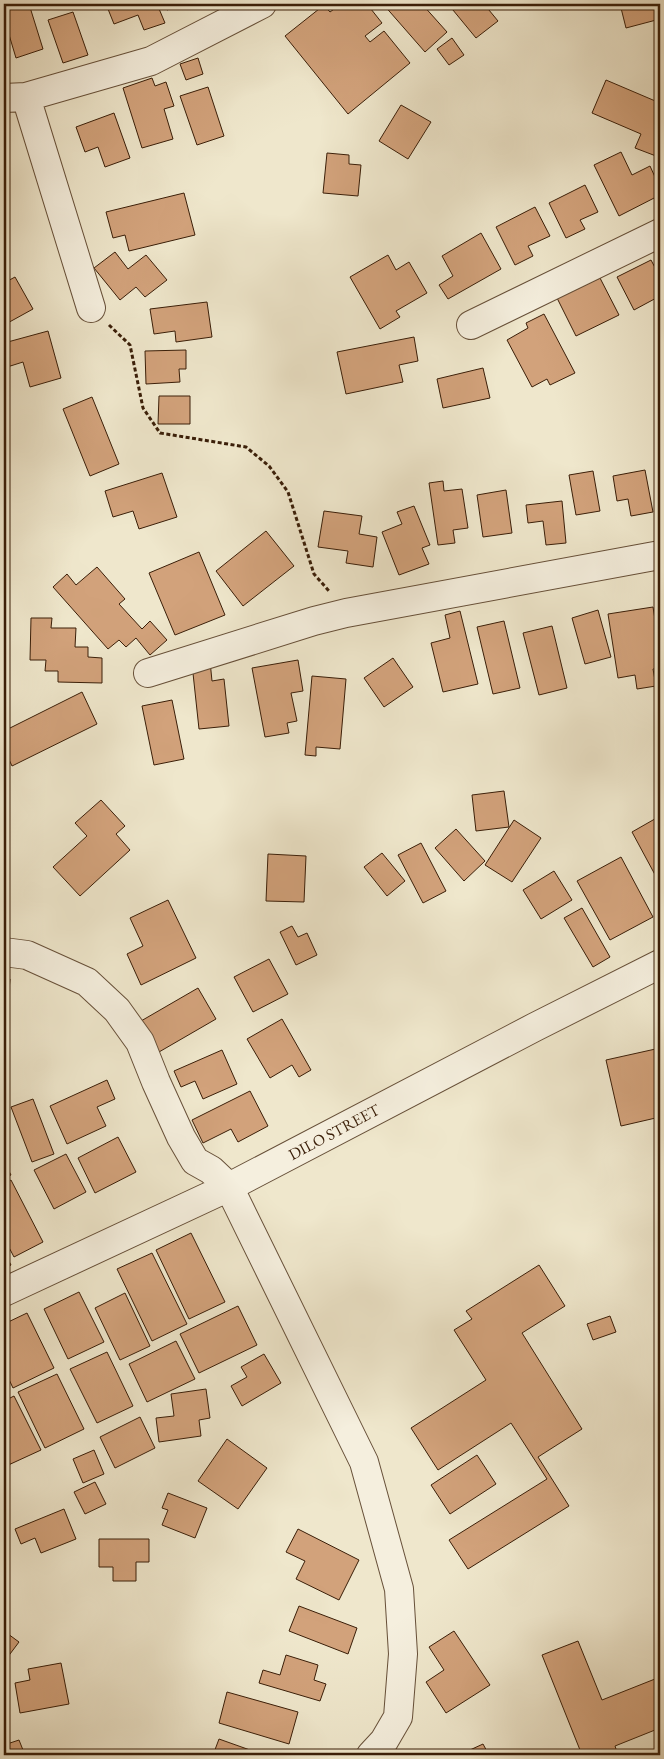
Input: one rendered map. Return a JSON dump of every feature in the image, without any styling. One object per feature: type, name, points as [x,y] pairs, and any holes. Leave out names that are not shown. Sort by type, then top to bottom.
[{"type":"street","points":[[91,308],[15,98],[151,61],[262,4]]},
{"type":"street","points":[[471,325],[660,233]]},
{"type":"street","points":[[148,673],[314,621],[346,613],[660,555]]},
{"type":"street","points":[[4,952],[27,955],[87,982],[117,1010],[140,1042],[181,1138],[195,1161],[211,1170],[230,1187],[364,1462],[399,1589],[402,1654],[398,1717],[383,1750]]},
{"type":"street","name":"DILO STREET","points":[[4,1292],[230,1187],[534,1027],[660,964]]},
{"type":"path","points":[[91,308],[130,346],[143,408],[160,433],[246,446],[269,466],[288,492],[314,574],[346,613]]},
{"type":"building","points":[[4,4],[29,4],[43,49],[16,58],[4,18]]},
{"type":"building","points":[[106,4],[157,4],[165,23],[144,30],[138,15],[114,24]]},
{"type":"building","points":[[165,4],[183,4],[167,10]]},
{"type":"building","points":[[341,4],[367,4],[382,23],[365,36],[370,42],[384,31],[410,63],[348,114],[285,36],[324,5],[330,12]]},
{"type":"building","points":[[383,4],[422,4],[447,32],[425,52]]},
{"type":"building","points":[[448,4],[484,4],[498,21],[476,38]]},
{"type":"building","points":[[620,4],[660,4],[660,19],[626,28]]},
{"type":"building","points":[[73,12],[88,55],[63,63],[48,20]]},
{"type":"building","points":[[452,38],[464,55],[449,65],[437,49]]},
{"type":"building","points":[[198,58],[203,74],[186,80],[180,64]]},
{"type":"building","points":[[152,78],[155,86],[166,82],[174,106],[164,109],[173,139],[142,148],[123,88]]},
{"type":"building","points":[[606,80],[660,103],[660,148],[656,156],[635,148],[641,134],[592,113]]},
{"type":"building","points":[[208,87],[224,136],[197,145],[180,96]]},
{"type":"building","points":[[401,105],[431,122],[408,159],[379,141]]},
{"type":"building","points":[[114,113],[130,158],[105,167],[98,147],[85,152],[76,127]]},
{"type":"building","points":[[621,152],[632,175],[650,166],[660,188],[660,195],[619,216],[594,165]]},
{"type":"building","points":[[327,153],[349,155],[349,164],[361,165],[358,196],[323,193]]},
{"type":"building","points":[[585,185],[598,212],[580,220],[585,229],[566,238],[549,203]]},
{"type":"building","points":[[184,193],[195,235],[129,251],[125,235],[113,238],[106,212]]},
{"type":"building","points":[[535,207],[550,236],[528,246],[533,256],[515,265],[496,227]]},
{"type":"building","points":[[481,233],[501,269],[448,299],[439,285],[453,276],[442,256]]},
{"type":"building","points":[[115,252],[128,269],[146,255],[167,280],[145,297],[136,287],[120,300],[94,268]]},
{"type":"building","points":[[388,255],[396,270],[409,262],[427,293],[396,311],[400,317],[380,329],[350,277]]},
{"type":"building","points":[[651,260],[660,277],[660,296],[634,310],[617,277]]},
{"type":"building","points":[[15,277],[33,309],[4,325],[4,283]]},
{"type":"building","points":[[600,278],[619,315],[576,336],[557,298]]},
{"type":"building","points":[[207,302],[212,337],[176,342],[175,331],[154,334],[150,309]]},
{"type":"building","points":[[544,314],[575,373],[550,385],[547,379],[532,387],[507,340],[528,328],[526,323]]},
{"type":"building","points":[[48,331],[61,378],[30,387],[23,362],[4,368],[4,343]]},
{"type":"building","points":[[414,337],[418,361],[399,365],[403,382],[346,394],[337,352]]},
{"type":"building","points":[[186,350],[186,369],[179,369],[180,382],[146,384],[145,351]]},
{"type":"building","points":[[483,368],[490,398],[443,408],[437,379]]},
{"type":"building","points":[[159,396],[190,396],[190,424],[158,424]]},
{"type":"building","points":[[92,397],[119,464],[90,476],[63,409]]},
{"type":"building","points":[[645,470],[653,512],[631,516],[628,499],[617,501],[613,476]]},
{"type":"building","points":[[593,471],[600,511],[576,515],[569,475]]},
{"type":"building","points":[[162,473],[177,517],[139,529],[133,511],[113,517],[105,491]]},
{"type":"building","points":[[443,481],[444,491],[462,489],[468,528],[453,530],[455,543],[438,545],[429,483]]},
{"type":"building","points":[[506,490],[512,533],[483,537],[477,495]]},
{"type":"building","points":[[562,501],[566,543],[546,545],[543,521],[528,523],[526,505]]},
{"type":"building","points":[[414,506],[430,545],[422,548],[429,564],[399,575],[382,532],[402,524],[397,512]]},
{"type":"building","points":[[324,511],[362,516],[359,534],[377,537],[373,567],[346,563],[348,551],[318,547]]},
{"type":"building","points":[[266,531],[294,566],[243,606],[216,571]]},
{"type":"building","points":[[199,552],[225,615],[175,635],[149,573]]},
{"type":"building","points":[[97,567],[125,599],[119,604],[142,629],[150,621],[167,640],[150,655],[136,638],[126,647],[119,640],[108,649],[53,587],[67,574],[76,585]]},
{"type":"building","points":[[653,607],[660,651],[660,668],[653,669],[656,686],[637,689],[635,675],[618,678],[608,614]]},
{"type":"building","points":[[598,610],[611,657],[585,664],[572,618]]},
{"type":"building","points":[[460,611],[478,684],[443,692],[431,643],[450,638],[445,615]]},
{"type":"building","points":[[31,618],[52,618],[51,628],[76,628],[75,647],[88,647],[88,657],[102,658],[102,683],[58,682],[58,671],[45,671],[46,660],[30,660]]},
{"type":"building","points":[[504,621],[520,688],[493,694],[477,627]]},
{"type":"building","points":[[552,626],[567,688],[539,695],[523,633]]},
{"type":"building","points":[[393,658],[413,687],[384,707],[364,678]]},
{"type":"building","points":[[298,660],[303,691],[291,693],[297,721],[287,723],[289,733],[265,737],[252,668]]},
{"type":"building","points":[[210,661],[212,681],[224,679],[229,726],[199,729],[192,664]]},
{"type":"building","points":[[312,676],[346,679],[340,749],[316,747],[316,756],[305,755]]},
{"type":"building","points":[[82,692],[97,724],[12,766],[4,749],[4,731]]},
{"type":"building","points":[[172,700],[184,759],[154,765],[142,706]]},
{"type":"building","points":[[504,791],[509,827],[476,831],[472,795]]},
{"type":"building","points":[[101,800],[125,826],[116,834],[130,850],[80,896],[53,867],[87,836],[75,823]]},
{"type":"building","points":[[660,816],[660,884],[632,832]]},
{"type":"building","points":[[514,820],[541,838],[512,882],[485,865]]},
{"type":"building","points":[[456,829],[485,861],[464,881],[435,848]]},
{"type":"building","points":[[421,843],[446,891],[423,903],[398,855]]},
{"type":"building","points":[[382,853],[405,881],[387,896],[364,867]]},
{"type":"building","points":[[268,854],[306,856],[304,902],[266,901]]},
{"type":"building","points":[[621,857],[653,917],[610,940],[577,881]]},
{"type":"building","points":[[554,871],[572,900],[541,919],[523,890]]},
{"type":"building","points":[[168,900],[196,958],[141,985],[127,954],[143,946],[130,918]]},
{"type":"building","points":[[582,908],[610,957],[593,967],[564,918]]},
{"type":"building","points":[[292,926],[298,937],[307,933],[317,955],[296,965],[280,932]]},
{"type":"building","points":[[269,959],[288,994],[253,1012],[234,977]]},
{"type":"building","points":[[4,978],[10,979],[5,1040],[4,1040]]},
{"type":"building","points":[[198,988],[216,1019],[159,1052],[141,1021]]},
{"type":"building","points":[[282,1019],[311,1070],[299,1077],[292,1065],[270,1078],[247,1039]]},
{"type":"building","points":[[660,1048],[660,1117],[621,1126],[606,1060]]},
{"type":"building","points":[[222,1050],[237,1084],[203,1099],[195,1081],[181,1087],[174,1071]]},
{"type":"building","points":[[107,1080],[115,1099],[97,1107],[106,1126],[67,1144],[50,1106]]},
{"type":"building","points":[[250,1091],[268,1126],[238,1142],[231,1129],[203,1143],[192,1120]]},
{"type":"building","points":[[33,1099],[54,1154],[32,1162],[11,1107]]},
{"type":"building","points":[[118,1137],[136,1172],[95,1193],[78,1158]]},
{"type":"building","points":[[66,1154],[86,1192],[54,1209],[34,1170]]},
{"type":"building","points":[[4,1162],[11,1175],[4,1178]]},
{"type":"building","points":[[11,1180],[43,1242],[14,1257],[4,1238],[4,1184]]},
{"type":"building","points":[[191,1233],[225,1302],[189,1319],[156,1250]]},
{"type":"building","points":[[4,1252],[11,1265],[4,1269]]},
{"type":"building","points":[[152,1253],[187,1324],[152,1341],[117,1269]]},
{"type":"building","points":[[539,1265],[565,1306],[522,1333],[582,1429],[538,1457],[569,1506],[468,1569],[449,1540],[547,1479],[511,1423],[438,1470],[411,1428],[486,1380],[454,1330],[472,1319],[466,1311]]},
{"type":"building","points":[[79,1292],[104,1342],[68,1359],[44,1309]]},
{"type":"building","points":[[125,1293],[150,1346],[120,1360],[95,1308]]},
{"type":"building","points":[[238,1306],[257,1345],[199,1373],[180,1334]]},
{"type":"building","points":[[27,1313],[54,1368],[13,1388],[4,1369],[4,1324]]},
{"type":"building","points":[[610,1316],[616,1332],[593,1340],[587,1324]]},
{"type":"building","points":[[176,1341],[195,1379],[147,1402],[129,1364]]},
{"type":"building","points":[[107,1352],[133,1406],[97,1423],[70,1369]]},
{"type":"building","points":[[264,1354],[281,1383],[242,1406],[231,1386],[247,1377],[241,1367]]},
{"type":"building","points":[[57,1374],[84,1429],[45,1448],[18,1392]]},
{"type":"building","points":[[206,1389],[210,1418],[199,1420],[201,1436],[159,1442],[156,1418],[174,1416],[171,1394]]},
{"type":"building","points":[[14,1396],[41,1450],[4,1467],[4,1401]]},
{"type":"building","points":[[140,1417],[155,1448],[115,1468],[100,1437]]},
{"type":"building","points":[[227,1439],[267,1468],[238,1509],[198,1481]]},
{"type":"building","points":[[94,1450],[104,1474],[83,1483],[73,1459]]},
{"type":"building","points":[[477,1455],[496,1484],[450,1514],[431,1485]]},
{"type":"building","points":[[95,1482],[106,1504],[85,1514],[74,1492]]},
{"type":"building","points":[[168,1493],[207,1508],[195,1538],[162,1525],[168,1510],[162,1508]]},
{"type":"building","points":[[64,1509],[76,1539],[41,1553],[35,1538],[21,1544],[15,1529]]},
{"type":"building","points":[[298,1529],[359,1560],[339,1600],[296,1579],[305,1561],[286,1552]]},
{"type":"building","points":[[99,1539],[149,1539],[149,1562],[136,1562],[136,1581],[113,1581],[113,1567],[99,1567]]},
{"type":"building","points":[[299,1606],[357,1628],[348,1654],[289,1631]]},
{"type":"building","points":[[4,1631],[19,1642],[4,1662]]},
{"type":"building","points":[[454,1631],[490,1685],[446,1713],[426,1682],[444,1670],[429,1647]]},
{"type":"building","points":[[578,1641],[602,1700],[660,1677],[660,1728],[615,1746],[618,1755],[582,1755],[542,1655]]},
{"type":"building","points":[[286,1655],[318,1665],[314,1680],[326,1684],[320,1701],[259,1683],[263,1670],[280,1675]]},
{"type":"building","points":[[61,1663],[69,1704],[20,1713],[15,1683],[30,1680],[28,1669]]},
{"type":"building","points":[[227,1692],[298,1712],[289,1744],[219,1723]]},
{"type":"building","points":[[219,1739],[264,1755],[213,1755]]},
{"type":"building","points":[[19,1740],[25,1755],[4,1755],[4,1745]]},
{"type":"building","points":[[483,1744],[489,1755],[459,1755]]}]
